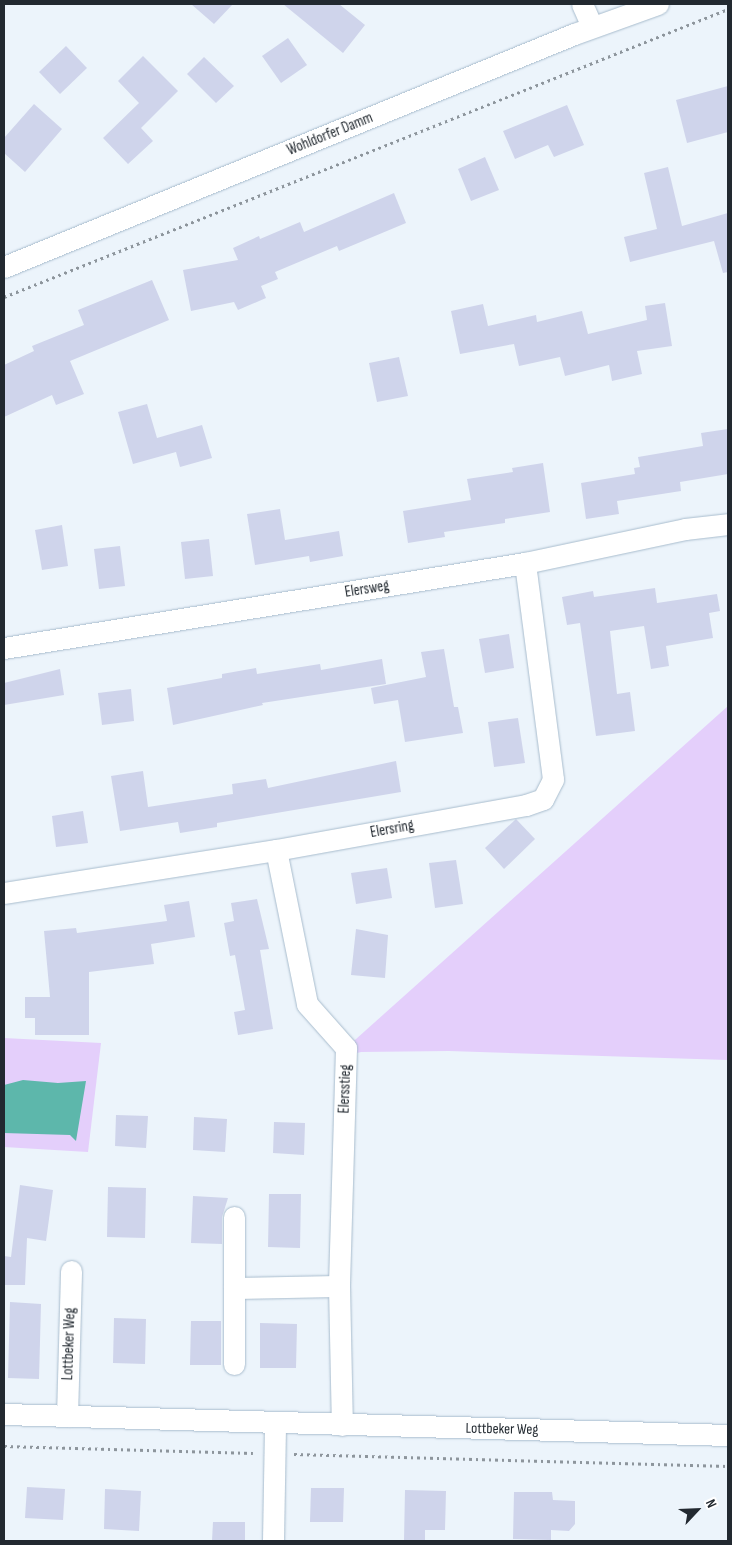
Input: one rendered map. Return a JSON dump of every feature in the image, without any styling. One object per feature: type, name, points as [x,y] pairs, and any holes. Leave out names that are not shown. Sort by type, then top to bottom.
[{"type":"street","points":[[582,4],[592,26]]},
{"type":"street","name":"Wohldorfer Damm","points":[[4,268],[592,26],[658,4]]},
{"type":"street","name":"Elersweg","points":[[4,648],[524,563],[685,529],[728,524]]},
{"type":"street","name":"Elersring","points":[[4,893],[276,850],[526,805],[544,799],[553,779],[524,563]]},
{"type":"street","name":"Elersstieg","points":[[276,850],[307,1004],[346,1048],[340,1286],[342,1425]]},
{"type":"street","points":[[234,1217],[234,1364]]},
{"type":"street","name":"Lottbeker Weg","points":[[67,1416],[71,1271]]},
{"type":"street","points":[[234,1288],[340,1286]]},
{"type":"street","name":"Lottbeker Weg","points":[[4,1414],[276,1424],[728,1435]]},
{"type":"street","points":[[273,1541],[276,1424]]},
{"type":"path","points":[[4,296],[728,9]]},
{"type":"path","points":[[4,1446],[728,1466]]},
{"type":"shaded area","points":[[728,706],[728,1060],[449,1051],[361,1052],[346,1056],[346,1048]]},
{"type":"shaded area","points":[[4,1038],[101,1043],[88,1152],[4,1147]]},
{"type":"shaded area","points":[[23,1080],[58,1083],[86,1081],[76,1141],[70,1135],[4,1133],[4,1085]]},
{"type":"building","points":[[191,4],[233,4],[214,24]]},
{"type":"building","points":[[283,4],[339,4],[365,25],[343,53]]},
{"type":"building","points":[[288,38],[307,65],[281,83],[262,56]]},
{"type":"building","points":[[66,46],[87,68],[60,94],[39,72]]},
{"type":"building","points":[[143,56],[178,91],[141,128],[153,141],[128,164],[103,138],[139,103],[118,81]]},
{"type":"building","points":[[204,57],[234,86],[216,103],[187,74]]},
{"type":"building","points":[[728,86],[728,132],[687,143],[676,100]]},
{"type":"building","points":[[34,104],[62,129],[25,172],[4,153],[4,138]]},
{"type":"building","points":[[567,105],[584,145],[554,157],[548,145],[515,159],[503,131]]},
{"type":"building","points":[[485,157],[499,190],[471,201],[458,169]]},
{"type":"building","points":[[668,167],[682,226],[728,213],[728,272],[723,273],[714,241],[630,262],[624,237],[657,229],[644,173]]},
{"type":"building","points":[[394,193],[406,223],[339,251],[337,246],[275,272],[278,279],[261,286],[266,298],[238,310],[234,302],[191,311],[183,270],[238,260],[233,248],[259,236],[260,239],[300,222],[304,232]]},
{"type":"building","points":[[152,280],[169,320],[70,361],[84,394],[56,405],[52,395],[4,417],[4,365],[34,351],[32,346],[84,325],[78,310]]},
{"type":"building","points":[[665,303],[672,346],[637,351],[642,374],[612,381],[609,365],[565,376],[560,357],[519,366],[514,344],[460,354],[451,311],[483,304],[488,326],[536,315],[537,322],[582,311],[588,334],[647,320],[645,306]]},
{"type":"building","points":[[399,357],[408,396],[377,402],[369,363]]},
{"type":"building","points":[[147,404],[157,438],[202,425],[212,458],[180,467],[176,452],[133,464],[118,412]]},
{"type":"building","points":[[728,429],[728,474],[680,482],[681,491],[617,501],[619,514],[586,519],[581,483],[635,474],[634,468],[640,467],[638,457],[703,446],[701,433]]},
{"type":"building","points":[[543,463],[550,512],[505,519],[505,523],[444,532],[445,537],[408,543],[403,511],[471,500],[467,479],[513,472],[512,468]]},
{"type":"building","points":[[280,509],[285,540],[339,531],[343,556],[310,562],[309,556],[255,565],[247,514]]},
{"type":"building","points":[[62,525],[68,566],[42,570],[35,530]]},
{"type":"building","points":[[209,539],[213,576],[185,579],[181,542]]},
{"type":"building","points":[[120,546],[125,586],[99,589],[94,549]]},
{"type":"building","points":[[655,588],[657,603],[717,594],[720,611],[709,613],[713,638],[666,646],[669,666],[651,669],[644,626],[610,631],[617,694],[630,692],[635,731],[596,736],[580,623],[567,625],[562,597],[593,591],[594,597]]},
{"type":"building","points":[[509,634],[514,668],[485,673],[479,639]]},
{"type":"building","points":[[444,649],[454,707],[458,707],[463,733],[405,742],[398,700],[374,704],[371,688],[426,677],[421,652]]},
{"type":"building","points":[[382,659],[386,684],[262,703],[263,705],[173,725],[167,688],[222,678],[222,674],[256,668],[257,674],[320,664],[321,670]]},
{"type":"building","points":[[60,669],[64,695],[4,705],[4,683]]},
{"type":"building","points":[[131,689],[134,721],[102,725],[98,693]]},
{"type":"building","points":[[518,718],[525,763],[494,767],[488,722]]},
{"type":"building","points":[[396,761],[401,792],[217,823],[217,827],[180,833],[178,822],[120,831],[111,776],[143,771],[148,807],[233,794],[232,784],[266,779],[268,788]]},
{"type":"building","points":[[83,811],[88,843],[56,847],[52,816]]},
{"type":"building","points":[[516,819],[535,839],[504,869],[485,848]]},
{"type":"building","points":[[456,860],[463,904],[435,908],[429,863]]},
{"type":"building","points":[[387,868],[392,898],[356,904],[351,873]]},
{"type":"building","points":[[257,899],[269,949],[260,950],[273,1029],[238,1035],[234,1012],[245,1010],[235,955],[230,956],[224,923],[234,921],[231,903]]},
{"type":"building","points":[[189,901],[195,937],[151,944],[154,964],[89,972],[89,1035],[35,1035],[35,1018],[25,1018],[25,997],[50,997],[44,931],[76,928],[77,933],[167,921],[164,905]]},
{"type":"building","points":[[356,929],[388,935],[385,978],[351,975]]},
{"type":"building","points":[[116,1115],[148,1116],[146,1148],[115,1146]]},
{"type":"building","points":[[194,1117],[227,1119],[225,1152],[193,1150]]},
{"type":"building","points":[[274,1122],[305,1123],[304,1155],[273,1153]]},
{"type":"building","points":[[20,1185],[53,1190],[46,1241],[27,1238],[25,1285],[4,1285],[4,1256],[11,1257]]},
{"type":"building","points":[[108,1187],[146,1188],[145,1238],[107,1237]]},
{"type":"building","points":[[269,1194],[301,1194],[300,1248],[268,1247]]},
{"type":"building","points":[[193,1196],[228,1198],[222,1217],[222,1244],[191,1243]]},
{"type":"building","points":[[10,1302],[41,1304],[39,1379],[8,1378]]},
{"type":"building","points":[[114,1318],[146,1319],[145,1364],[113,1363]]},
{"type":"building","points":[[191,1321],[221,1321],[221,1365],[190,1365]]},
{"type":"building","points":[[260,1323],[297,1324],[296,1368],[260,1368]]},
{"type":"building","points":[[27,1487],[65,1489],[63,1520],[25,1518]]},
{"type":"building","points":[[311,1488],[344,1488],[343,1522],[310,1522]]},
{"type":"building","points":[[105,1489],[141,1491],[139,1531],[104,1529]]},
{"type":"building","points":[[405,1490],[446,1491],[445,1530],[425,1530],[425,1541],[404,1541]]},
{"type":"building","points":[[514,1492],[552,1492],[553,1500],[575,1501],[575,1524],[569,1531],[551,1530],[551,1540],[513,1539]]},
{"type":"building","points":[[213,1522],[245,1522],[245,1541],[212,1541]]}]
